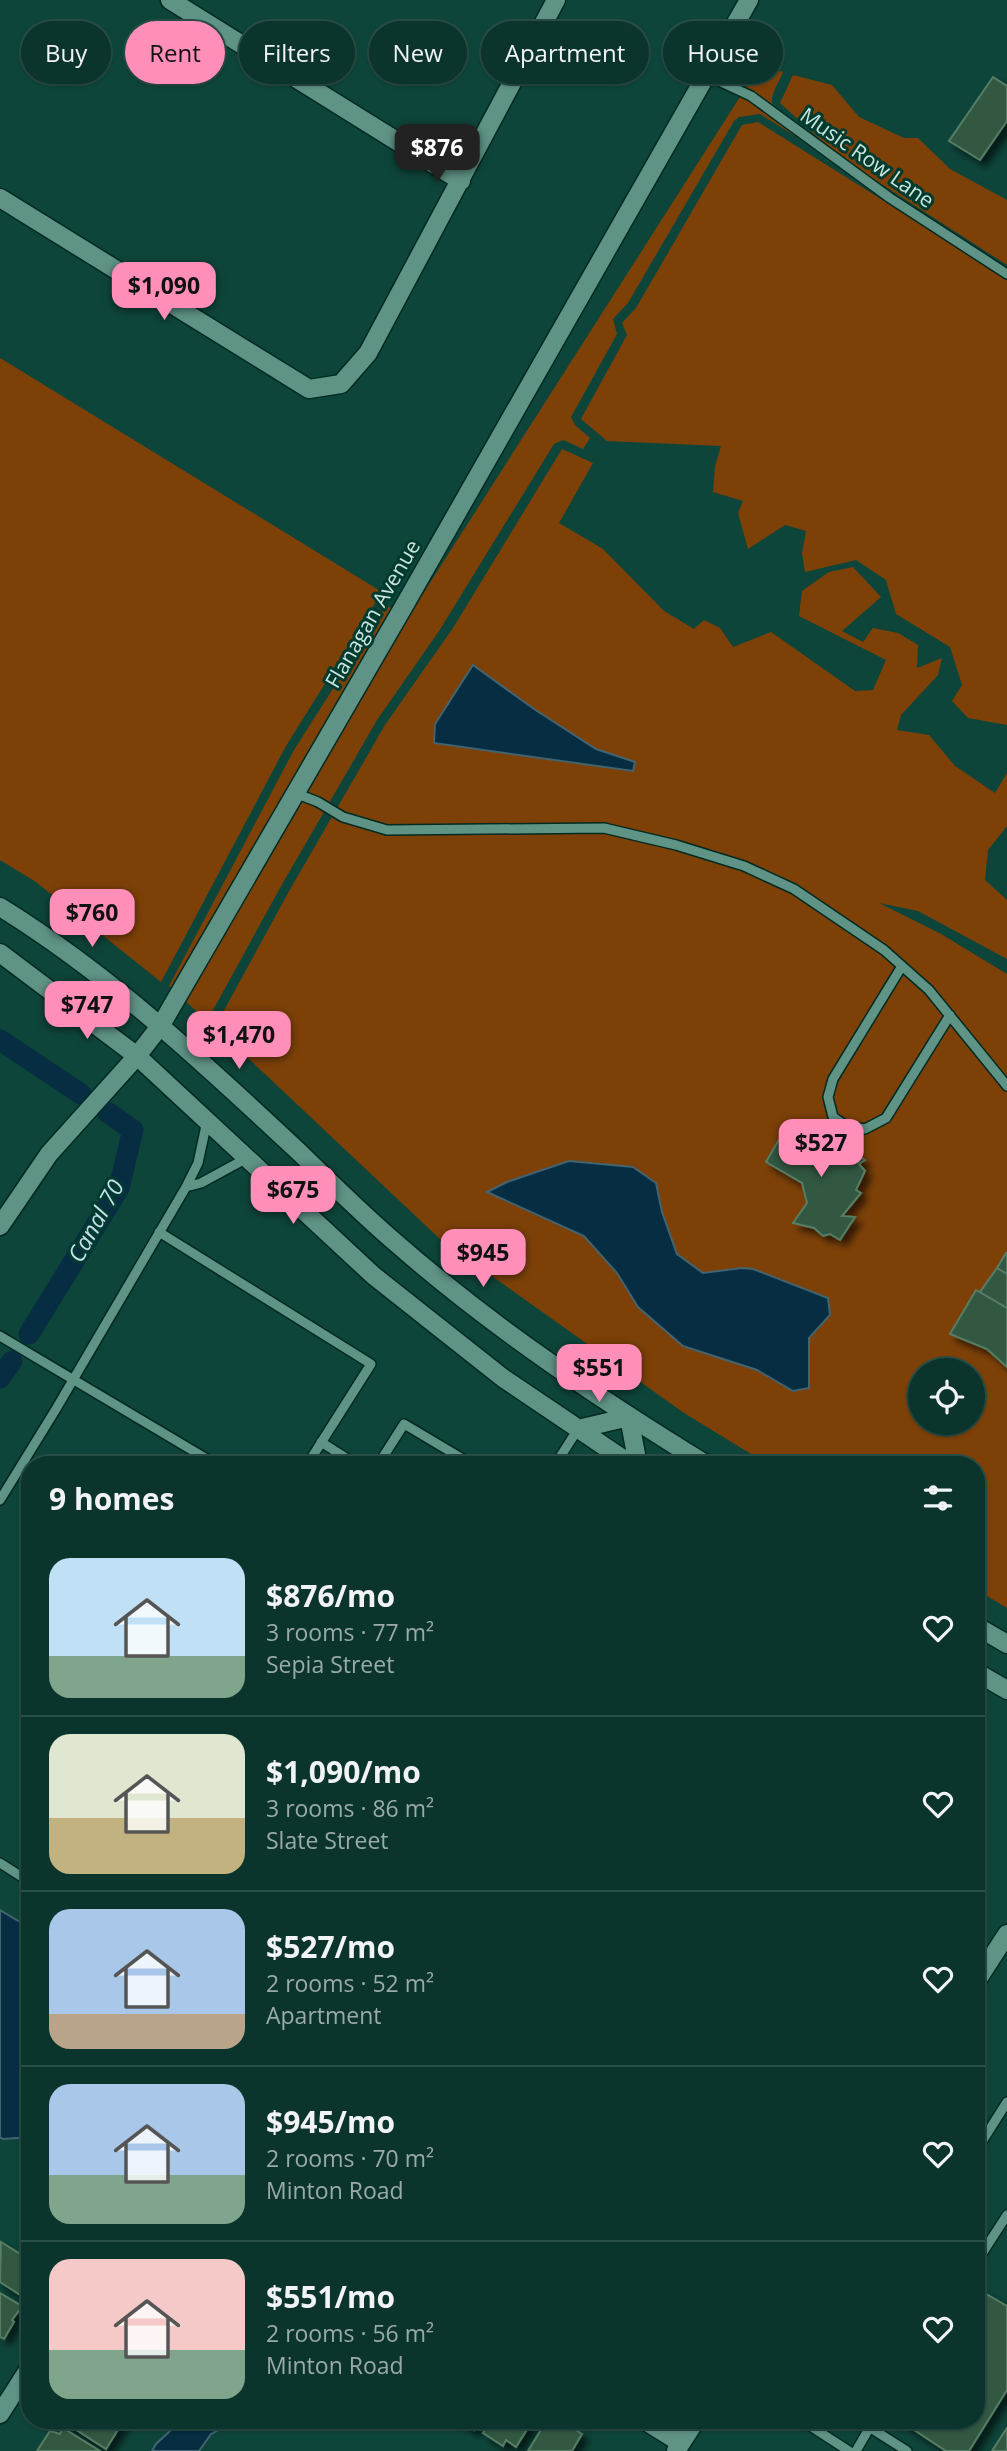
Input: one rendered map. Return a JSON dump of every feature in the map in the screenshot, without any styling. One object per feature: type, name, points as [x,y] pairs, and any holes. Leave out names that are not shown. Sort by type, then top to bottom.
[{"type":"street","points":[[170,0],[461,181]]},
{"type":"street","points":[[0,198],[309,389],[341,384],[368,353],[556,0]]},
{"type":"street","name":"Flanagan Avenue","points":[[737,21],[749,0]]},
{"type":"street","name":"Flanagan Avenue","points":[[0,1226],[49,1154],[137,1056],[161,1025],[701,84]]},
{"type":"street","points":[[0,907],[25,922],[161,1025],[396,1243],[523,1346],[692,1456]]},
{"type":"street","points":[[0,953],[137,1056],[374,1276],[503,1378],[621,1456]]},
{"type":"street","points":[[578,1429],[629,1417]]},
{"type":"street","points":[[629,1417],[634,1456]]},
{"type":"street","points":[[985,1631],[1007,1644]]},
{"type":"street","points":[[985,1677],[1007,1690]]},
{"type":"street","points":[[985,1968],[1007,1934]]},
{"type":"street","points":[[0,2414],[21,2381]]},
{"type":"street","points":[[656,2429],[679,2447],[690,2429]]},
{"type":"lane","name":"Music Row Lane","points":[[725,84],[751,96],[879,190],[1007,274]]},
{"type":"lane","points":[[295,793],[318,802],[343,817],[387,830],[604,828],[676,845],[744,866],[794,889],[902,965],[929,990],[1007,1086]]},
{"type":"lane","points":[[902,965],[833,1079],[828,1097],[833,1117],[846,1126],[865,1129],[886,1118],[950,1015]]},
{"type":"lane","points":[[27,1456],[186,1187],[198,1163],[207,1121]]},
{"type":"lane","points":[[186,1187],[201,1183],[248,1157]]},
{"type":"lane","points":[[159,1232],[371,1364],[312,1456]]},
{"type":"lane","points":[[0,1336],[202,1456]]},
{"type":"lane","points":[[384,1456],[404,1424],[458,1456]]},
{"type":"lane","points":[[561,1456],[578,1429]]},
{"type":"lane","points":[[321,1442],[343,1456]]},
{"type":"lane","points":[[0,1500],[21,1465]]},
{"type":"lane","points":[[0,1863],[21,1876]]},
{"type":"lane","points":[[985,2137],[1007,2102]]},
{"type":"lane","points":[[985,2249],[1007,2215]]},
{"type":"lane","points":[[817,2429],[849,2451]]},
{"type":"lane","points":[[856,2451],[869,2429]]},
{"type":"lane","points":[[878,2429],[907,2451]]},
{"type":"shaded area","points":[[793,75],[832,85],[859,117],[904,138],[918,138],[950,169],[1007,200],[1007,265],[841,158],[780,103]]},
{"type":"shaded area","points":[[748,84],[778,84],[772,100],[774,109],[821,152],[760,114],[739,117],[734,121],[628,303],[613,319],[617,334],[571,417],[575,425],[590,438],[583,449],[563,440],[554,444],[439,631],[377,720],[207,1021],[169,986],[294,750],[386,605],[402,614],[412,611]]},
{"type":"shaded area","points":[[758,122],[1007,278],[1007,725],[968,718],[952,701],[962,685],[950,647],[896,614],[886,580],[856,560],[805,572],[802,553],[806,531],[785,525],[748,549],[738,513],[743,501],[713,492],[715,466],[721,446],[607,441],[581,419],[627,335],[622,323],[636,308],[742,125]]},
{"type":"shaded area","points":[[0,358],[382,592],[286,746],[161,982],[36,882],[0,860]]},
{"type":"shaded area","points":[[562,449],[593,463],[559,523],[603,549],[664,611],[694,629],[704,620],[720,628],[733,647],[771,632],[855,691],[873,690],[886,660],[799,616],[802,591],[829,572],[853,567],[881,597],[842,631],[863,642],[873,628],[898,633],[918,645],[917,668],[942,658],[938,675],[901,715],[897,730],[929,735],[955,766],[995,793],[1007,773],[1007,826],[988,850],[985,880],[1007,900],[1007,959],[918,911],[879,903],[941,934],[1007,974],[1007,1608],[985,1595],[985,1456],[754,1456],[684,1413],[440,1239],[215,1027],[288,893],[385,725],[453,628]]},
{"type":"water","points":[[473,665],[596,749],[635,762],[633,771],[434,743],[435,724]]},
{"type":"water","points":[[569,1161],[633,1167],[656,1183],[662,1212],[677,1254],[703,1273],[753,1269],[828,1298],[830,1315],[809,1338],[809,1388],[793,1391],[757,1370],[683,1346],[638,1307],[617,1273],[584,1236],[487,1192],[507,1182]]},
{"type":"water","points":[[0,1910],[21,1923],[21,2138],[0,2137]]},
{"type":"water","points":[[172,2429],[220,2429],[211,2434],[199,2451],[152,2451]]},
{"type":"building","points":[[993,77],[1007,86],[1007,121],[980,160],[949,141]]},
{"type":"building","points":[[808,1125],[820,1130],[819,1136],[865,1160],[859,1164],[865,1171],[856,1190],[861,1193],[842,1216],[855,1217],[840,1240],[830,1234],[823,1236],[814,1228],[793,1223],[807,1203],[802,1183],[766,1162],[784,1131],[791,1135],[801,1135]]},
{"type":"building","points":[[1007,1253],[1007,1274],[997,1268]]},
{"type":"building","points":[[997,1268],[1007,1274],[1007,1308],[980,1292]]},
{"type":"building","points":[[976,1290],[1007,1308],[1007,1367],[987,1349],[950,1334]]},
{"type":"building","points":[[1,2242],[21,2254],[21,2296],[0,2282]]},
{"type":"building","points":[[0,2293],[21,2308],[12,2320],[14,2322],[4,2339],[0,2337]]},
{"type":"building","points":[[985,2293],[1007,2306],[1007,2390],[985,2425]]},
{"type":"building","points":[[1007,2428],[1007,2451],[992,2451],[1001,2437]]},
{"type":"building","points":[[65,2429],[100,2451],[37,2451],[50,2431],[60,2434]]},
{"type":"building","points":[[75,2429],[118,2429],[106,2449]]},
{"type":"building","points":[[485,2429],[527,2429],[516,2447],[506,2440],[503,2446],[483,2433]]},
{"type":"building","points":[[541,2429],[574,2429],[582,2434],[572,2451],[528,2451]]},
{"type":"building","points":[[913,2429],[983,2429],[969,2451],[946,2451]]},
{"type":"waterway","points":[[0,1040],[81,1094]]},
{"type":"waterway","name":"Canal 70","points":[[29,1334],[119,1188],[133,1130],[107,1112]]},
{"type":"waterway","name":"Canal 70","points":[[0,1378],[12,1361]]}]
